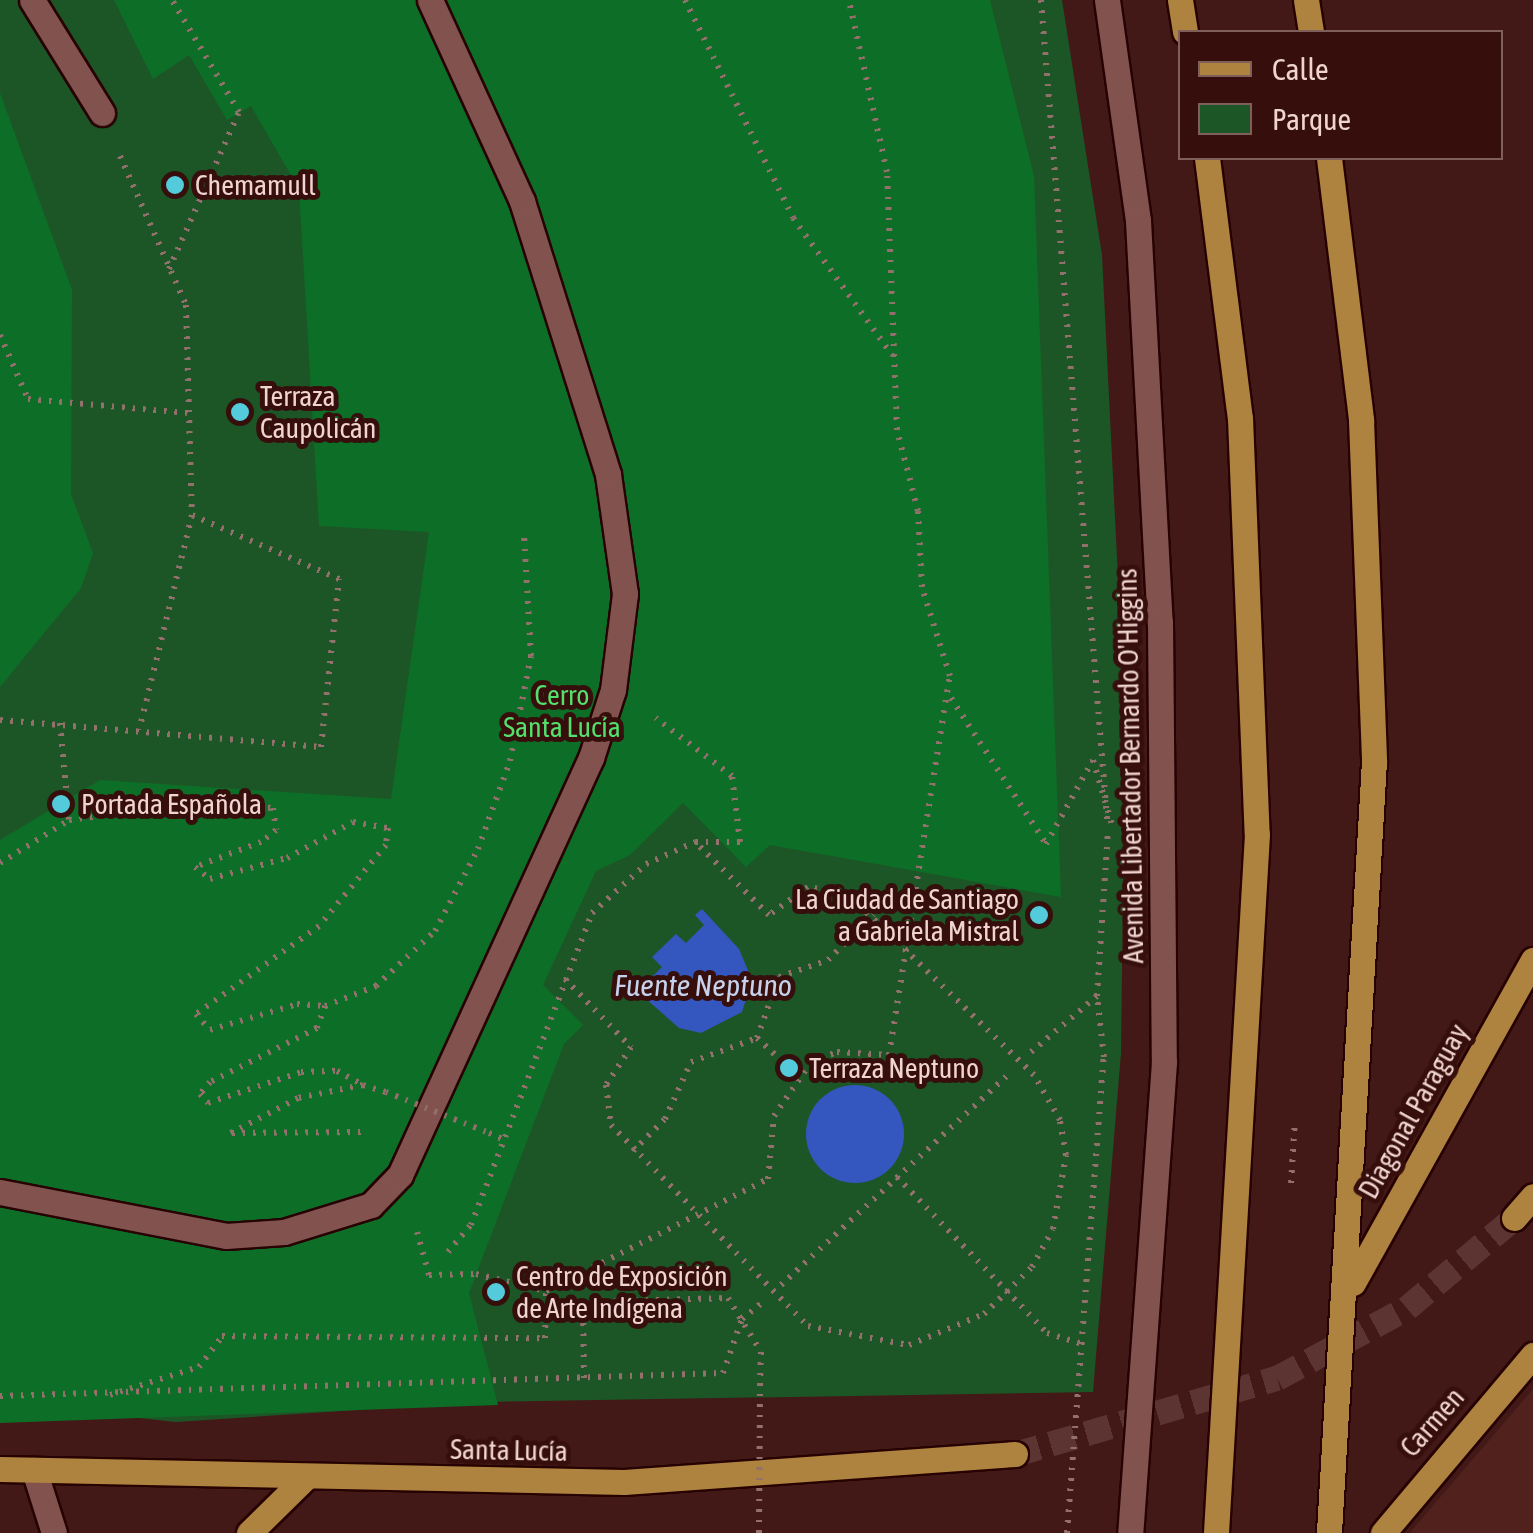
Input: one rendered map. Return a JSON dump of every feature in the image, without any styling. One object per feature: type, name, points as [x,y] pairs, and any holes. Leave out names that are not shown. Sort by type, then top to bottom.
[{"type":"main road","points":[[1180,0],[1185,30]]},
{"type":"main road","points":[[1306,0],[1311,30]]},
{"type":"main road","points":[[1208,160],[1240,418],[1257,834],[1216,1533]]},
{"type":"main road","points":[[1329,160],[1361,420],[1374,760],[1348,1292],[1330,1533]]},
{"type":"main road","name":"Diagonal Paraguay","points":[[1348,1292],[1533,960]]},
{"type":"main road","name":"Carmen","points":[[1383,1533],[1533,1356]]},
{"type":"main road","name":"Santa Lucía","points":[[0,1468],[624,1482],[1015,1454]]},
{"type":"main road","points":[[249,1533],[308,1476]]},
{"type":"street","points":[[32,0],[102,113]]},
{"type":"street","points":[[0,1192],[226,1236],[284,1232],[371,1205],[400,1175],[424,1125],[613,690],[626,594],[592,401],[522,202],[430,0]]},
{"type":"street","name":"Avenida Libertador Bernardo O'Higgins","points":[[1107,0],[1138,221],[1160,622],[1164,1062],[1130,1533]]},
{"type":"street","points":[[34,1470],[54,1533]]},
{"type":"path","points":[[170,269],[239,112],[172,0]]},
{"type":"path","points":[[685,0],[793,218],[893,356]]},
{"type":"path","points":[[429,1275],[546,1291],[768,1179],[774,1116],[796,1074],[836,1052],[890,1055],[950,697],[947,649],[922,587],[893,356],[887,172],[849,0]]},
{"type":"path","points":[[1040,0],[1108,827],[1098,996],[1104,1057],[1086,1344],[1067,1533]]},
{"type":"path","points":[[102,113],[186,305],[192,514],[139,730]]},
{"type":"path","points":[[0,334],[28,399],[189,413]]},
{"type":"path","points":[[0,720],[321,747],[339,579],[192,514]]},
{"type":"path","points":[[0,862],[68,820],[184,805],[273,808],[276,830],[261,842],[195,868],[210,879],[378,820],[386,845],[318,926],[196,1014],[210,1030],[297,1004],[325,1006],[376,986],[435,931],[478,849],[510,762],[531,656],[524,536]]},
{"type":"path","points":[[448,1252],[471,1225],[592,913],[646,864],[694,842],[740,842],[732,776],[613,690]]},
{"type":"path","points":[[950,697],[1046,844],[1092,760],[1108,827]]},
{"type":"path","points":[[60,723],[68,820]]},
{"type":"path","points":[[565,979],[631,1047],[611,1070],[605,1104],[633,1151],[787,1310],[833,1337],[909,1345],[949,1335],[1007,1292],[1054,1229],[1064,1192],[1060,1120],[1034,1075],[873,916],[826,886],[808,887],[769,916],[694,842]]},
{"type":"path","points":[[757,1038],[778,977],[828,960],[873,916]]},
{"type":"path","points":[[1032,1052],[1098,996]]},
{"type":"path","points":[[325,1006],[318,1028],[200,1094],[208,1103],[230,1099],[301,1072],[338,1071],[363,1085],[505,1140]]},
{"type":"path","points":[[757,1038],[796,1074]]},
{"type":"path","points":[[633,1151],[665,1119],[691,1062],[757,1038]]},
{"type":"path","points":[[781,1284],[1010,1073]]},
{"type":"path","points":[[363,1085],[298,1098],[231,1133],[382,1132]]},
{"type":"path","points":[[897,1178],[1048,1333],[1086,1344]]},
{"type":"path","points":[[110,1395],[200,1367],[222,1336],[545,1338],[546,1291]]},
{"type":"path","points":[[584,1378],[584,1302],[728,1298],[761,1352],[759,1533]]},
{"type":"path","points":[[0,1396],[723,1373],[742,1319],[762,1303]]},
{"type":"shaded area","points":[[1533,1389],[1533,1533],[1411,1533],[1412,1530]]},
{"type":"green space","name":"Cerro Santa Lucía","points":[[0,0],[1062,0],[1102,255],[1125,719],[1121,1053],[1093,1392],[480,1402],[176,1422],[0,1403]]},
{"type":"green space","points":[[114,0],[990,0],[1034,176],[1061,897],[770,845],[746,867],[683,803],[630,855],[596,871],[543,985],[583,1025],[564,1044],[469,1293],[498,1405],[0,1423],[0,840],[100,780],[391,799],[429,532],[319,526],[299,189],[251,106],[227,120],[189,55],[153,79]]},
{"type":"green space","points":[[0,93],[72,290],[71,494],[93,553],[81,588],[0,687]]},
{"type":"water","name":"Fuente Neptuno","points":[[702,909],[739,949],[752,980],[742,1012],[701,1033],[679,1028],[628,983],[634,976],[644,985],[662,967],[652,957],[676,934],[686,943],[704,925],[695,915]]},
{"type":"water","points":[[855,1085],[874,1089],[890,1099],[900,1115],[904,1134],[900,1153],[890,1169],[874,1179],[855,1183],[836,1179],[820,1169],[810,1153],[806,1134],[810,1115],[820,1099],[836,1089]]},
{"type":"tunnel","points":[[1015,1454],[1277,1378],[1407,1308],[1514,1218]]},
{"type":"place","name":"Chemamull","points":[[175,185]]},
{"type":"place","name":"Terraza Caupolicán","points":[[240,412]]},
{"type":"place","name":"Portada Española","points":[[61,804]]},
{"type":"place","name":"La Ciudad de Santiago a Gabriela Mistral","points":[[1039,915]]},
{"type":"place","name":"Terraza Neptuno","points":[[789,1068]]},
{"type":"place","name":"Centro de Exposición de Arte Indígena","points":[[496,1292]]}]
